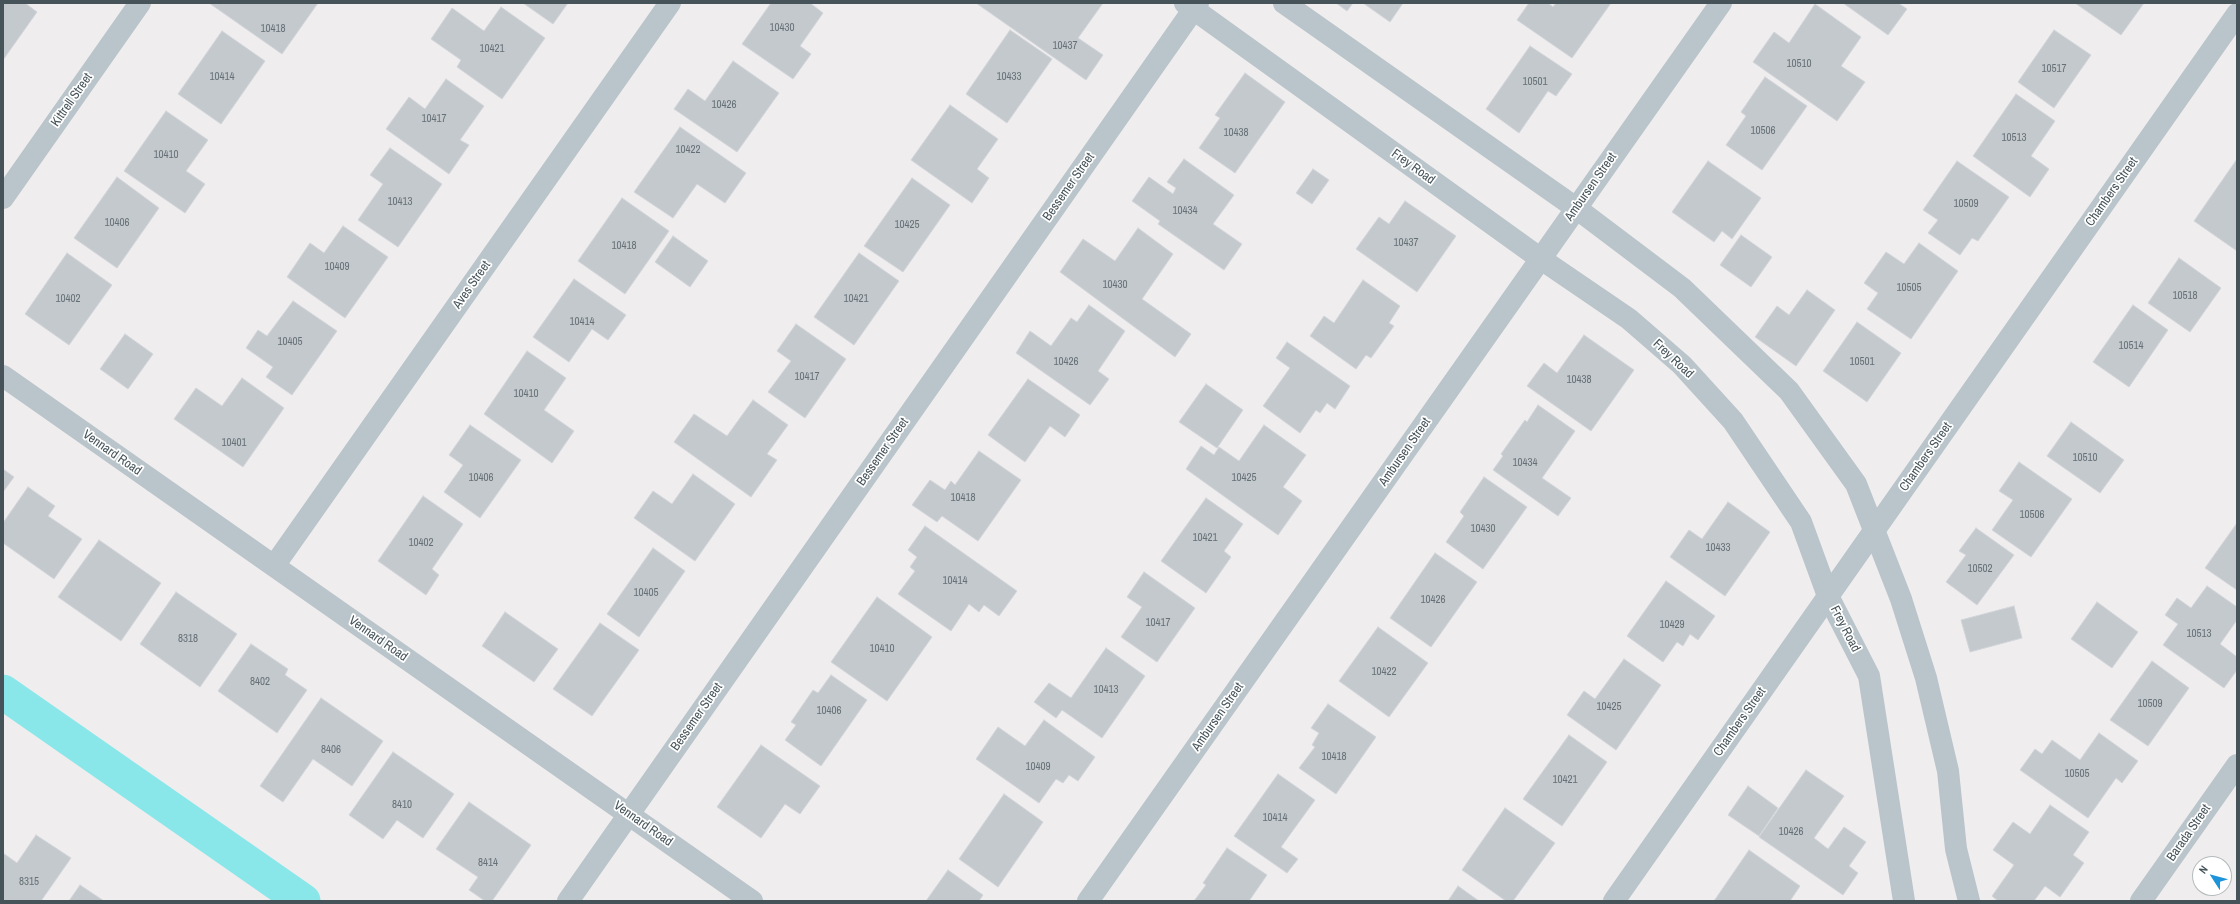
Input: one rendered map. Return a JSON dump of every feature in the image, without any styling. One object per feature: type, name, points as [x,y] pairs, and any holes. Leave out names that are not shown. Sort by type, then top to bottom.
[{"type":"street","name":"Kittrell Street","points":[[3,198],[140,3]]},
{"type":"street","name":"Aves Street","points":[[274,566],[670,3]]},
{"type":"street","points":[[1284,3],[1576,208],[1682,288],[1789,391],[1856,484],[1873,532],[1901,599],[1926,678],[1948,771],[1956,849],[1969,901]]},
{"type":"street","name":"Ambursen Street","points":[[1088,901],[1721,3]]},
{"type":"street","name":"Frey Road","points":[[1192,5],[1541,259],[1629,319],[1682,365],[1734,422],[1801,522],[1828,596],[1869,676],[1904,901]]},
{"type":"street","name":"Bessemer Street","points":[[568,901],[1192,5]]},
{"type":"street","name":"Chambers Street","points":[[1614,901],[2237,14]]},
{"type":"street","name":"Vennard Road","points":[[3,376],[752,901]]},
{"type":"street","name":"Barada Street","points":[[2141,901],[2237,764]]},
{"type":"building","points":[[3,3],[25,3],[37,12],[3,60]]},
{"type":"building","points":[[209,3],[318,3],[282,54]]},
{"type":"building","points":[[523,3],[568,3],[553,24]]},
{"type":"building","points":[[771,3],[810,3],[823,13],[800,46],[811,54],[793,79],[742,44]]},
{"type":"building","points":[[976,3],[1103,3],[1078,38],[1103,55],[1086,80]]},
{"type":"building","points":[[1336,3],[1353,3],[1347,11]]},
{"type":"building","points":[[1363,3],[1403,3],[1390,22]]},
{"type":"building","points":[[1529,3],[1548,3],[1553,7],[1556,3],[1611,3],[1572,58],[1517,20]]},
{"type":"building","points":[[1843,3],[1898,3],[1907,9],[1888,35]]},
{"type":"building","points":[[2075,3],[2144,3],[2121,35]]},
{"type":"building","points":[[1815,4],[1861,37],[1841,66],[1865,82],[1837,121],[1753,62],[1774,32],[1789,43]]},
{"type":"building","points":[[501,7],[545,38],[502,99],[457,67],[461,60],[431,39],[452,8],[484,31]]},
{"type":"building","points":[[1010,30],[1052,59],[1007,123],[966,94]]},
{"type":"building","points":[[2054,30],[2091,55],[2054,108],[2018,82]]},
{"type":"building","points":[[222,31],[265,61],[221,124],[178,94]]},
{"type":"building","points":[[1530,46],[1572,74],[1556,96],[1548,91],[1519,133],[1486,109]]},
{"type":"building","points":[[733,61],[779,93],[737,152],[674,109],[688,89],[705,101]]},
{"type":"building","points":[[1245,73],[1285,102],[1235,173],[1199,148],[1220,118],[1215,115]]},
{"type":"building","points":[[1765,77],[1807,106],[1762,170],[1726,145],[1746,116],[1741,112]]},
{"type":"building","points":[[446,79],[484,106],[460,140],[469,145],[449,174],[386,129],[409,97],[425,109]]},
{"type":"building","points":[[2016,94],[2055,121],[2031,156],[2049,169],[2030,197],[1973,156]]},
{"type":"building","points":[[950,105],[998,139],[977,169],[989,178],[972,203],[911,160]]},
{"type":"building","points":[[166,111],[208,140],[186,171],[205,184],[185,213],[124,171]]},
{"type":"building","points":[[680,127],[746,173],[725,203],[697,184],[673,218],[634,192]]},
{"type":"building","points":[[390,148],[442,184],[398,247],[358,220],[383,184],[370,175]]},
{"type":"building","points":[[1184,159],[1234,195],[1213,224],[1242,244],[1224,270],[1158,224],[1160,221],[1132,201],[1149,177],[1173,194],[1176,188],[1167,182]]},
{"type":"building","points":[[2237,159],[2237,251],[2194,221]]},
{"type":"building","points":[[1708,161],[1761,198],[1732,239],[1722,231],[1714,242],[1672,212]]},
{"type":"building","points":[[1957,161],[2009,197],[1978,241],[1972,238],[1960,255],[1928,233],[1938,220],[1923,210]]},
{"type":"building","points":[[1313,169],[1329,180],[1312,204],[1296,193]]},
{"type":"building","points":[[117,177],[159,208],[117,268],[74,238]]},
{"type":"building","points":[[912,178],[950,205],[903,272],[864,246]]},
{"type":"building","points":[[622,198],[669,231],[625,294],[578,261]]},
{"type":"building","points":[[1405,201],[1456,236],[1417,292],[1356,249],[1379,217],[1389,224]]},
{"type":"building","points":[[343,226],[388,257],[345,318],[287,277],[310,243],[324,253]]},
{"type":"building","points":[[1138,228],[1173,254],[1142,299],[1191,334],[1175,357],[1060,272],[1083,239],[1115,261]]},
{"type":"building","points":[[1741,235],[1772,257],[1751,287],[1720,265]]},
{"type":"building","points":[[673,236],[708,261],[690,287],[655,262]]},
{"type":"building","points":[[1919,243],[1958,271],[1911,339],[1867,309],[1878,293],[1864,283],[1886,252],[1904,264]]},
{"type":"building","points":[[67,253],[112,285],[69,345],[25,314]]},
{"type":"building","points":[[859,253],[899,281],[854,345],[814,317]]},
{"type":"building","points":[[2179,258],[2221,288],[2190,332],[2148,303]]},
{"type":"building","points":[[574,279],[626,315],[608,340],[592,329],[569,362],[533,337]]},
{"type":"building","points":[[1363,280],[1400,306],[1389,323],[1394,326],[1371,358],[1366,355],[1356,369],[1310,336],[1324,316],[1334,323]]},
{"type":"building","points":[[1807,290],[1835,310],[1796,366],[1755,337],[1777,306],[1789,315]]},
{"type":"building","points":[[293,301],[337,331],[292,395],[266,377],[273,367],[246,348],[258,330],[267,336]]},
{"type":"building","points":[[1089,305],[1125,331],[1098,371],[1109,379],[1090,405],[1016,353],[1030,331],[1051,346],[1071,318],[1077,322]]},
{"type":"building","points":[[2133,305],[2168,330],[2129,387],[2093,362]]},
{"type":"building","points":[[1857,322],[1901,353],[1867,402],[1823,371]]},
{"type":"building","points":[[796,324],[846,359],[805,418],[768,392],[791,361],[777,351]]},
{"type":"building","points":[[125,334],[153,354],[128,389],[100,369]]},
{"type":"building","points":[[1584,335],[1634,370],[1591,431],[1527,386],[1544,363],[1557,373]]},
{"type":"building","points":[[1287,342],[1350,386],[1335,409],[1327,403],[1320,413],[1316,410],[1300,433],[1263,406],[1290,368],[1276,358]]},
{"type":"building","points":[[527,351],[566,378],[544,410],[574,431],[552,463],[484,414]]},
{"type":"building","points":[[242,378],[284,408],[243,467],[174,419],[196,388],[222,406]]},
{"type":"building","points":[[1028,379],[1080,415],[1065,437],[1050,426],[1025,462],[988,435]]},
{"type":"building","points":[[1206,384],[1243,410],[1217,448],[1179,422]]},
{"type":"building","points":[[753,400],[788,425],[767,454],[777,460],[751,497],[674,442],[694,414],[727,436]]},
{"type":"building","points":[[1538,405],[1575,431],[1542,478],[1571,498],[1558,516],[1493,470],[1503,456],[1501,454],[1525,420],[1527,422]]},
{"type":"building","points":[[2071,422],[2124,460],[2100,493],[2047,456]]},
{"type":"building","points":[[470,425],[521,460],[480,518],[444,492],[463,465],[449,455]]},
{"type":"building","points":[[1264,425],[1306,455],[1283,487],[1302,501],[1278,535],[1186,469],[1201,446],[1214,455],[1219,447],[1239,461]]},
{"type":"building","points":[[979,451],[1021,480],[978,541],[942,516],[937,522],[912,505],[930,480],[945,490],[951,481],[955,485]]},
{"type":"building","points":[[2019,462],[2072,499],[2031,557],[1992,530],[2013,500],[1999,491]]},
{"type":"building","points":[[3,469],[14,477],[3,492]]},
{"type":"building","points":[[693,474],[735,504],[695,561],[634,518],[653,491],[672,504]]},
{"type":"building","points":[[1484,477],[1527,507],[1483,569],[1446,542],[1464,516],[1460,512]]},
{"type":"building","points":[[28,487],[55,506],[48,516],[82,539],[54,579],[3,543],[3,523]]},
{"type":"building","points":[[423,496],[463,524],[432,569],[439,575],[426,595],[378,561]]},
{"type":"building","points":[[1206,498],[1243,524],[1224,551],[1231,557],[1206,593],[1161,561]]},
{"type":"building","points":[[1728,502],[1770,532],[1725,596],[1670,557],[1689,530],[1702,539]]},
{"type":"building","points":[[2237,523],[2237,590],[2205,568]]},
{"type":"building","points":[[925,526],[1017,591],[999,616],[984,605],[979,612],[969,604],[951,631],[898,594],[915,571],[910,567],[917,557],[908,550]]},
{"type":"building","points":[[1976,528],[2014,555],[1977,605],[1946,582],[1966,555],[1959,551]]},
{"type":"building","points":[[99,540],[161,583],[121,641],[58,597]]},
{"type":"building","points":[[653,548],[685,571],[639,637],[607,614]]},
{"type":"building","points":[[1435,553],[1477,582],[1431,647],[1390,618]]},
{"type":"building","points":[[1144,572],[1195,608],[1157,662],[1121,637],[1142,607],[1127,597]]},
{"type":"building","points":[[1666,581],[1715,616],[1698,640],[1690,634],[1683,646],[1677,642],[1663,662],[1627,636]]},
{"type":"building","points":[[2207,586],[2237,607],[2237,620],[2220,644],[2237,657],[2237,670],[2224,688],[2163,645],[2178,624],[2165,615],[2177,598],[2191,608]]},
{"type":"building","points":[[176,592],[237,634],[200,687],[140,644]]},
{"type":"building","points":[[877,597],[932,637],[887,701],[831,662]]},
{"type":"building","points":[[2097,602],[2138,632],[2112,668],[2071,639]]},
{"type":"building","points":[[2014,606],[2022,638],[1970,652],[1961,620]]},
{"type":"building","points":[[505,612],[558,649],[534,682],[482,646]]},
{"type":"building","points":[[600,623],[639,650],[592,716],[553,689]]},
{"type":"building","points":[[1378,627],[1428,663],[1389,717],[1339,681]]},
{"type":"building","points":[[251,644],[288,669],[285,675],[307,690],[277,733],[218,691]]},
{"type":"building","points":[[1106,648],[1145,676],[1102,738],[1062,710],[1056,718],[1034,702],[1049,683],[1071,698]]},
{"type":"building","points":[[1624,659],[1661,685],[1616,750],[1567,715],[1584,691],[1595,699]]},
{"type":"building","points":[[2152,661],[2189,688],[2148,746],[2110,720]]},
{"type":"building","points":[[831,675],[867,700],[821,766],[785,740],[796,725],[791,722],[813,690],[818,693]]},
{"type":"building","points":[[321,698],[383,741],[352,786],[313,759],[283,802],[260,786]]},
{"type":"building","points":[[1328,704],[1376,737],[1336,794],[1299,768],[1315,747],[1312,745],[1319,733],[1311,728]]},
{"type":"building","points":[[1044,720],[1095,757],[1078,781],[1069,775],[1063,783],[1056,779],[1039,803],[976,759],[998,727],[1025,746]]},
{"type":"building","points":[[2099,733],[2138,761],[2122,783],[2116,778],[2088,818],[2020,770],[2035,749],[2042,754],[2052,740],[2080,760]]},
{"type":"building","points":[[1569,735],[1607,762],[1562,826],[1523,799]]},
{"type":"building","points":[[761,745],[820,786],[800,814],[785,804],[761,838],[717,807]]},
{"type":"building","points":[[393,752],[454,794],[423,838],[397,820],[383,839],[349,815]]},
{"type":"building","points":[[1806,770],[1844,796],[1814,838],[1828,849],[1844,827],[1866,842],[1849,866],[1858,873],[1843,895],[1759,837]]},
{"type":"building","points":[[1278,774],[1315,800],[1281,847],[1298,859],[1287,873],[1234,836]]},
{"type":"building","points":[[1748,786],[1778,808],[1759,836],[1728,815]]},
{"type":"building","points":[[1004,794],[1043,822],[998,887],[959,859]]},
{"type":"building","points":[[469,802],[531,845],[492,901],[485,901],[469,890],[478,877],[436,849]]},
{"type":"building","points":[[2050,805],[2089,832],[2073,855],[2084,863],[2060,897],[2045,886],[2034,901],[1998,901],[1992,896],[2014,865],[1993,850],[2013,822],[2030,834]]},
{"type":"building","points":[[1505,808],[1555,843],[1513,901],[1506,901],[1462,870]]},
{"type":"building","points":[[36,835],[71,858],[41,901],[3,901],[3,853],[17,863]]},
{"type":"building","points":[[1227,848],[1267,875],[1249,901],[1194,901],[1206,885],[1203,883]]},
{"type":"building","points":[[1749,850],[1800,886],[1790,901],[1714,901]]},
{"type":"building","points":[[948,870],[983,895],[979,901],[926,901]]},
{"type":"building","points":[[80,885],[104,901],[69,901]]},
{"type":"building","points":[[1458,886],[1479,901],[1448,901]]},
{"type":"waterway","points":[[3,692],[303,901]]}]
